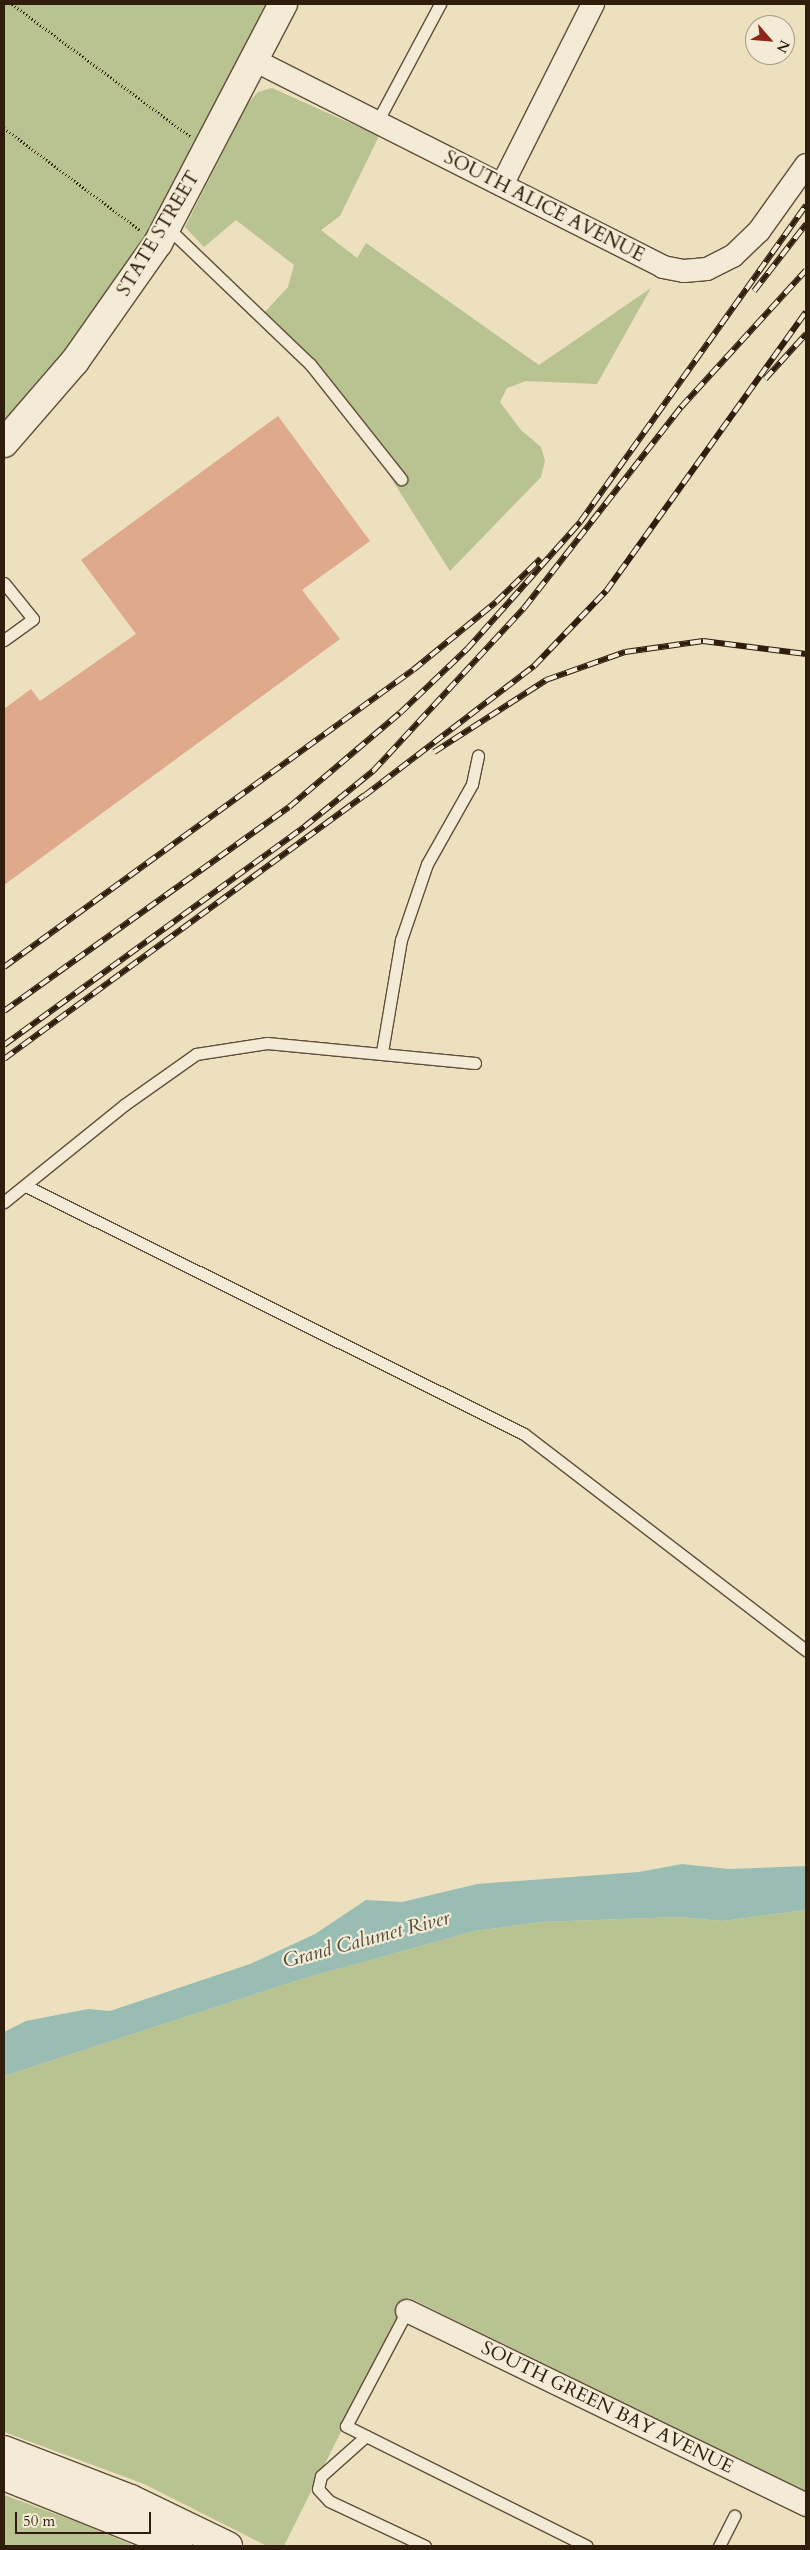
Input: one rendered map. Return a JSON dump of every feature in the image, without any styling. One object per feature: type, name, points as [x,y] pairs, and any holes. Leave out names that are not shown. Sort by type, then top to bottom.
[{"type":"street","name":"STATE STREET","points":[[4,443],[75,361],[162,235],[284,4]]},
{"type":"street","points":[[502,186],[593,4]]},
{"type":"street","name":"SOUTH ALICE AVENUE","points":[[254,60],[663,267],[684,271],[707,269],[733,256],[759,231],[806,165]]},
{"type":"street","name":"SOUTH GREEN BAY AVENUE","points":[[407,2311],[806,2505]]},
{"type":"street","points":[[4,2450],[126,2510],[178,2546]]},
{"type":"street","points":[[4,2476],[126,2510],[228,2546]]},
{"type":"lane","points":[[377,122],[440,4]]},
{"type":"lane","points":[[162,235],[310,364],[401,479]]},
{"type":"lane","points":[[4,582],[33,619],[4,640]]},
{"type":"lane","points":[[382,1052],[401,940],[427,864],[472,784],[478,756]]},
{"type":"lane","points":[[4,1202],[124,1105],[196,1054],[267,1044],[382,1052],[475,1062]]},
{"type":"lane","points":[[26,1186],[524,1434],[806,1650]]},
{"type":"lane","points":[[407,2311],[346,2426],[584,2546]]},
{"type":"lane","points":[[366,2436],[328,2469],[318,2490],[329,2501],[426,2546]]},
{"type":"lane","points":[[719,2546],[734,2516]]},
{"type":"path","points":[[12,4],[208,150]]},
{"type":"path","points":[[4,128],[162,235]]},
{"type":"green space","points":[[4,4],[271,4],[208,150],[52,371],[4,428]]},
{"type":"green space","points":[[272,88],[379,136],[340,216],[321,230],[357,258],[366,243],[539,365],[651,288],[597,384],[526,381],[507,388],[500,402],[521,430],[541,447],[545,461],[541,477],[450,571],[328,379],[265,312],[288,287],[294,265],[236,220],[204,247],[185,227],[248,103],[258,92]]},
{"type":"green space","points":[[806,1910],[806,2493],[408,2297],[284,2546],[267,2546],[144,2484],[4,2432],[4,2076],[302,1979],[475,1931],[540,1922],[679,1917],[723,1921]]},
{"type":"green space","points":[[4,2495],[75,2521],[135,2546],[4,2546]]},
{"type":"water","name":"Grand Calumet River","points":[[682,1864],[729,1869],[806,1866],[806,1910],[723,1921],[679,1917],[540,1922],[475,1931],[302,1979],[4,2076],[4,2032],[26,2021],[88,2009],[110,2011],[250,1964],[315,1934],[366,1900],[402,1902],[477,1884],[639,1872]]},
{"type":"building","points":[[278,416],[370,541],[302,590],[340,639],[4,885],[4,709],[31,689],[40,701],[136,634],[81,560]]},
{"type":"railway","points":[[4,1011],[289,807],[400,713],[467,649],[580,522],[806,205]]},
{"type":"railway","points":[[754,291],[806,224]]},
{"type":"railway","points":[[4,1045],[304,827],[373,771],[524,608],[681,407],[806,270]]},
{"type":"railway","points":[[4,1059],[364,796],[534,666],[606,591],[806,312]]},
{"type":"railway","points":[[765,379],[806,334]]},
{"type":"railway","points":[[4,967],[413,670],[496,602],[540,559]]},
{"type":"railway","points":[[434,752],[546,680],[625,652],[703,641],[806,654]]}]
